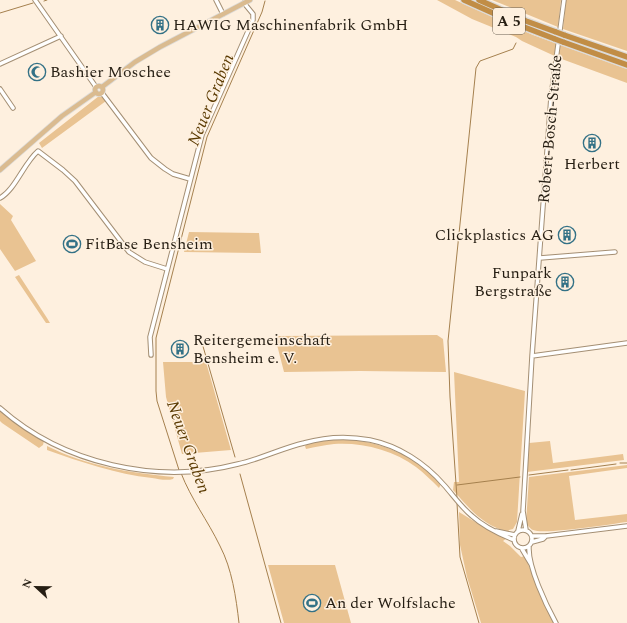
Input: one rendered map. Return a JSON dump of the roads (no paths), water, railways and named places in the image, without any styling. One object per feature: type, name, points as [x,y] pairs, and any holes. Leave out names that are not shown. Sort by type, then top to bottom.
[{"type":"highway","name":"A 5","points":[[464,0],[516,24],[627,65]]},
{"type":"highway","name":"A 5","points":[[479,0],[526,21],[627,57]]},
{"type":"main road","points":[[1,169],[99,86],[102,87],[135,62],[157,48],[250,0]]},
{"type":"main road","points":[[96,89],[99,94],[102,93],[102,87]]},
{"type":"street","points":[[35,0],[96,89]]},
{"type":"street","points":[[216,0],[223,14]]},
{"type":"street","name":"Robert-Bosch-Straße","points":[[514,540],[523,511],[532,356],[551,97],[564,0]]},
{"type":"street","points":[[151,355],[150,337],[202,135],[253,20],[253,14],[244,3]]},
{"type":"street","points":[[0,64],[61,36]]},
{"type":"street","points":[[0,89],[13,108]]},
{"type":"street","points":[[102,93],[152,158],[173,174],[190,179]]},
{"type":"street","points":[[1,196],[7,192],[38,151],[75,181],[129,252],[145,262],[167,269]]},
{"type":"street","points":[[540,258],[615,252]]},
{"type":"street","points":[[532,356],[627,344]]},
{"type":"street","points":[[0,408],[36,433],[66,449],[84,456],[127,468],[171,472],[190,472],[220,468],[238,464],[303,443],[318,440],[355,438],[386,444],[412,457],[433,473],[477,521],[514,540],[515,545],[522,549],[532,565]]},
{"type":"street","name":"Robert-Bosch-Straße","points":[[523,511],[526,530]]},
{"type":"street","points":[[493,530],[517,533],[526,530],[532,536],[546,536],[627,526]]},
{"type":"street","points":[[532,536],[532,542],[529,547],[532,565],[549,610],[556,623]]},
{"type":"street","points":[[532,542],[543,539],[546,536]]},
{"type":"street","points":[[522,549],[529,547]]},
{"type":"waterway","name":"Neuer Graben","points":[[179,470],[157,401],[156,338],[207,137],[262,12],[265,1]]},
{"type":"waterway","points":[[0,13],[33,3]]},
{"type":"waterway","points":[[457,498],[450,397],[448,341],[476,68],[480,61],[513,49],[516,43]]},
{"type":"waterway","points":[[200,336],[235,457]]},
{"type":"waterway","points":[[620,463],[627,463]]},
{"type":"waterway","points":[[571,470],[616,464]]},
{"type":"waterway","points":[[529,475],[568,470]]},
{"type":"waterway","name":"Neuer Graben","points":[[181,473],[228,564],[233,583],[239,623]]},
{"type":"waterway","points":[[240,474],[281,623]]},
{"type":"waterway","points":[[457,485],[520,477]]},
{"type":"waterway","points":[[457,503],[460,557],[479,623]]},
{"type":"place","name":"HAWIG Maschinenfabrik GmbH","points":[[160,25]]},
{"type":"place","name":"Bashier Moschee","points":[[37,72]]},
{"type":"place","name":"Herbert","points":[[592,143]]},
{"type":"place","name":"Clickplastics AG","points":[[567,235]]},
{"type":"place","name":"FitBase Bensheim","points":[[72,244]]},
{"type":"place","name":"Funpark Bergstraße","points":[[565,282]]},
{"type":"place","name":"Reitergemeinschaft Bensheim e. V.","points":[[180,349]]},
{"type":"place","name":"An der Wolfslache","points":[[312,603]]}]
